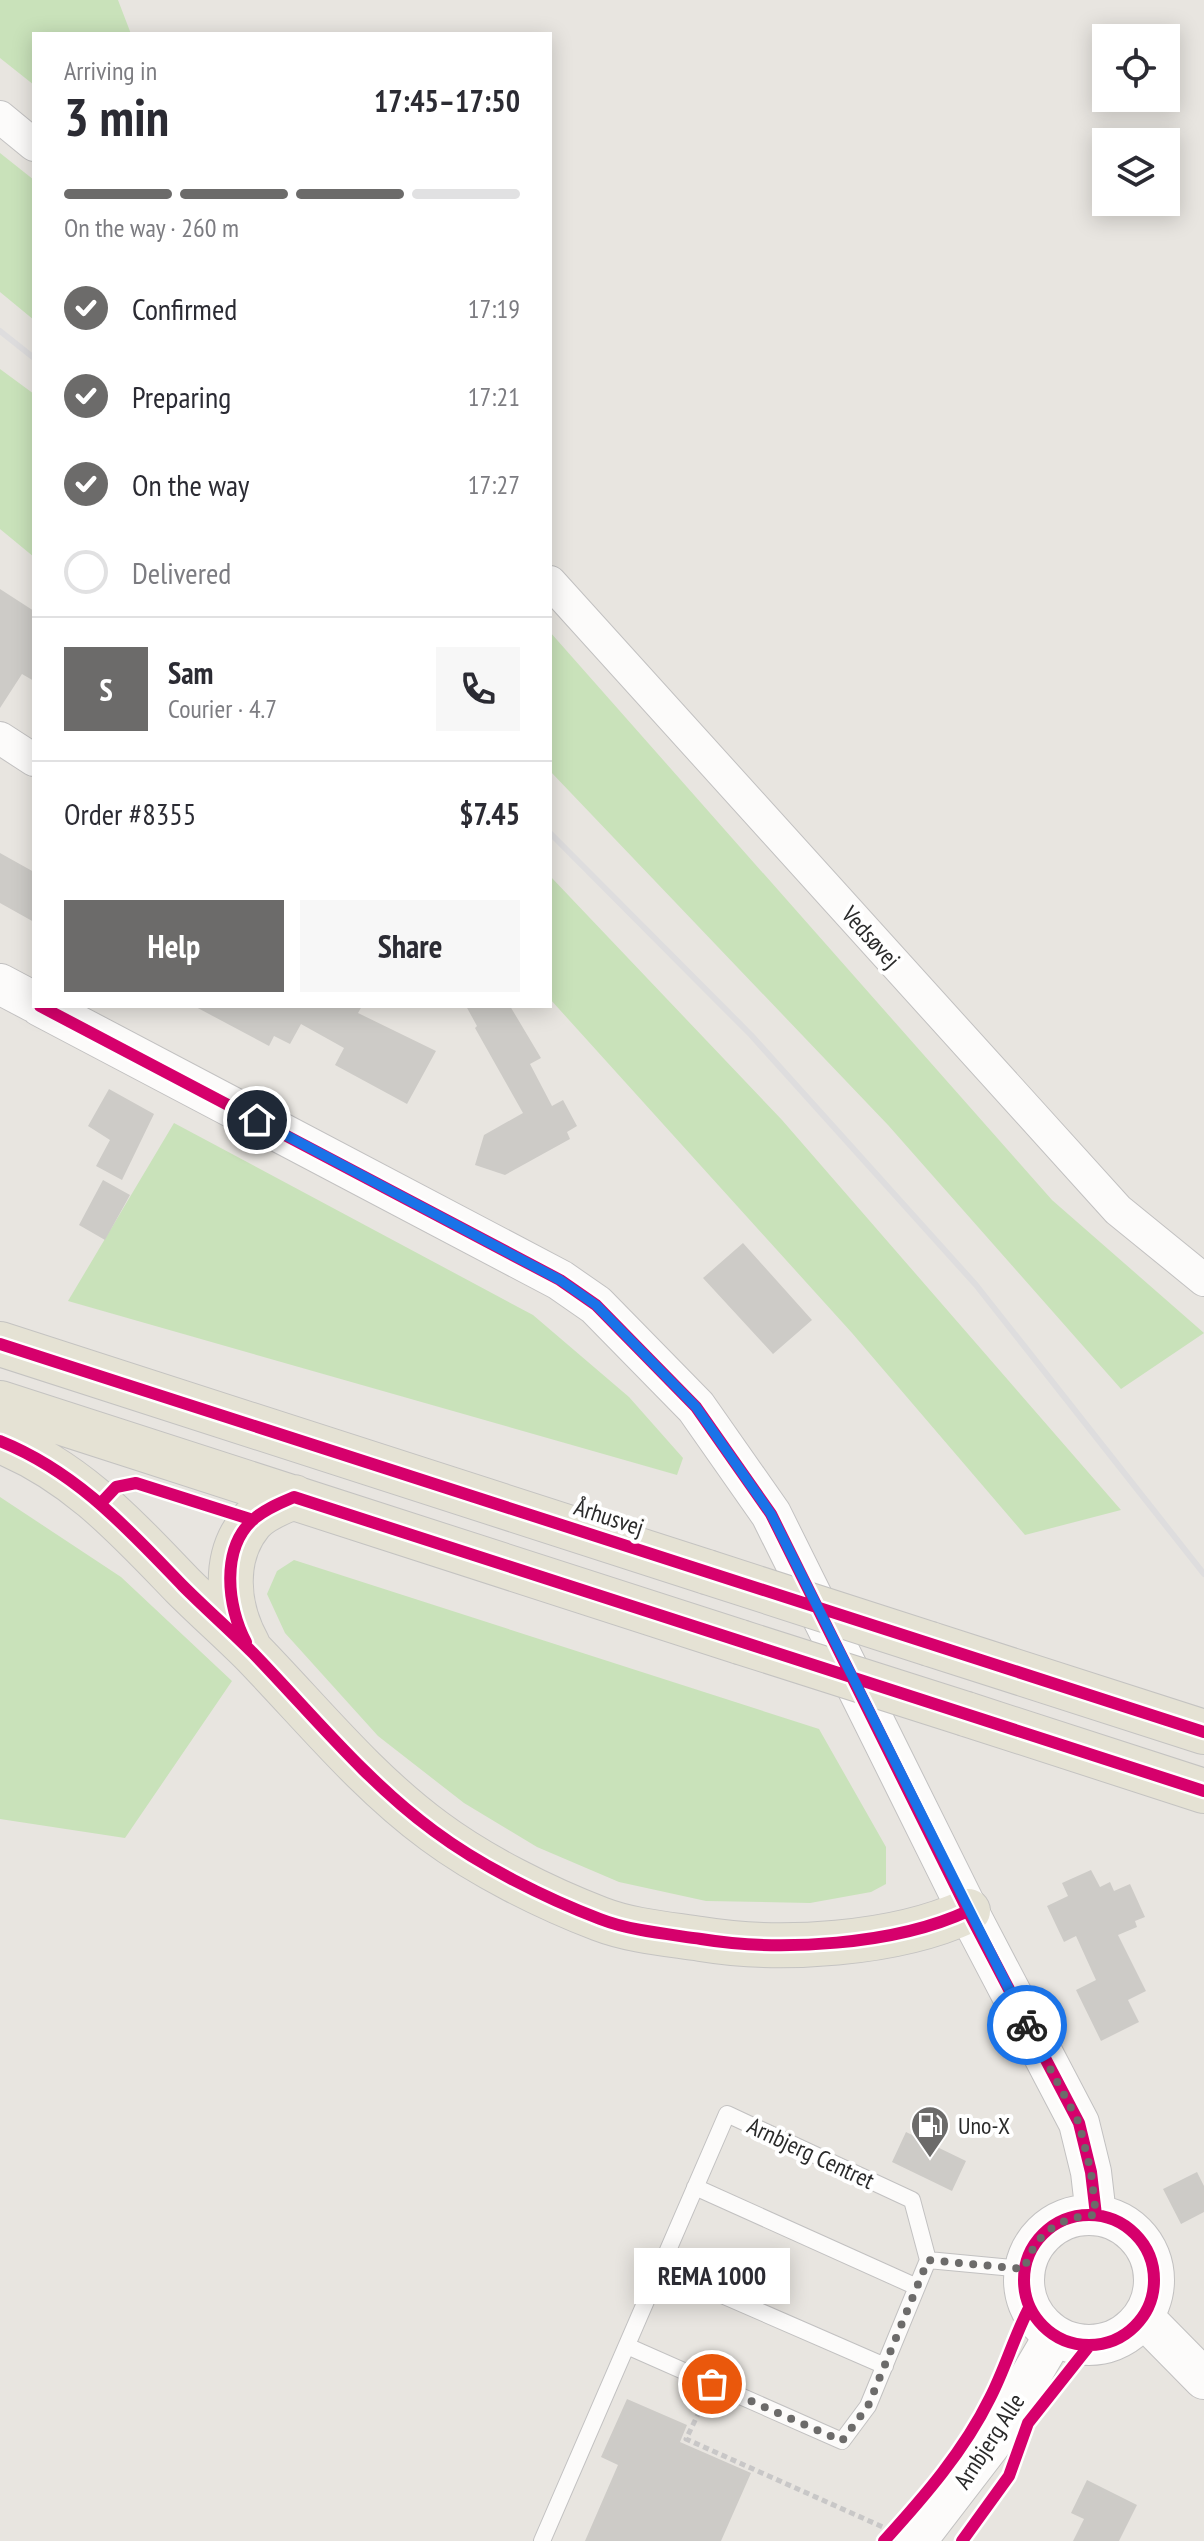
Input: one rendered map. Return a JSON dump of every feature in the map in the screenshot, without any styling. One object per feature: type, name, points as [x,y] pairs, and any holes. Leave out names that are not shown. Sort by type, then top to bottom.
[{"type":"main road","name":"Århusvej","points":[[0,1344],[1204,1732]]},
{"type":"main road","points":[[0,1403],[1204,1791]]},
{"type":"main road","points":[[0,1441],[26,1451],[102,1502],[358,1765],[435,1832],[521,1883],[602,1921],[740,1945],[822,1944],[938,1925],[968,1911]]},
{"type":"main road","points":[[252,1653],[235,1613],[230,1587],[231,1565],[237,1545],[253,1520],[294,1497]]},
{"type":"street","points":[[0,117],[32,143]]},
{"type":"street","name":"Vedsøvej","points":[[552,584],[1118,1210],[1204,1280]]},
{"type":"street","points":[[0,738],[32,759]]},
{"type":"street","points":[[0,984],[32,999]]},
{"type":"street","points":[[52,1008],[560,1280],[596,1305],[696,1407],[771,1514],[968,1911],[1079,2123],[1091,2172],[1096,2215]]},
{"type":"street","points":[[1096,2215],[1115,2220],[1132,2231],[1144,2246],[1152,2264],[1154,2282],[1151,2300],[1133,2329],[1105,2344],[1071,2344],[1039,2324],[1029,2308],[1023,2289],[1024,2269],[1030,2251],[1042,2234],[1076,2216],[1096,2215]]},
{"type":"street","points":[[1143,2317],[1204,2379]]},
{"type":"street","name":"Arnbjerg Alle","points":[[899,2534],[992,2442],[1054,2336]]},
{"type":"lane","name":"Arnbjerg Centret","points":[[542,2541],[727,2114],[912,2200],[928,2260]]},
{"type":"lane","points":[[695,2187],[917,2287]]},
{"type":"lane","points":[[627,2346],[842,2441],[868,2406],[928,2260],[1024,2269]]},
{"type":"lane","points":[[660,2268],[885,2366]]},
{"type":"path","points":[[712,2384],[686,2439],[899,2534]]},
{"type":"green space","points":[[0,0],[118,0],[130,32],[32,32],[32,83],[0,58]]},
{"type":"green space","points":[[0,153],[32,178],[32,318],[0,292]]},
{"type":"green space","points":[[0,369],[32,393],[32,555],[0,529]]},
{"type":"green space","points":[[552,634],[1052,1200],[1204,1333],[1121,1389],[888,1125],[552,773]]},
{"type":"green space","points":[[552,878],[782,1120],[1121,1510],[1025,1535],[852,1333],[552,1001]]},
{"type":"green space","points":[[174,1123],[533,1315],[629,1397],[683,1458],[677,1475],[68,1301]]},
{"type":"green space","points":[[0,1497],[121,1577],[232,1681],[125,1838],[0,1819]]},
{"type":"green space","points":[[294,1560],[819,1729],[886,1847],[886,1884],[871,1892],[810,1903],[706,1901],[619,1882],[537,1847],[464,1803],[378,1736],[285,1633],[267,1594],[277,1571]]},
{"type":"building","points":[[0,589],[32,610],[32,680],[22,674],[0,708]]},
{"type":"building","points":[[0,853],[32,871],[32,921],[0,903]]},
{"type":"building","points":[[198,1008],[361,1008],[358,1013],[436,1051],[407,1104],[335,1065],[344,1048],[301,1024],[290,1044],[274,1036],[269,1046]]},
{"type":"building","points":[[467,1008],[511,1008],[541,1058],[530,1064],[552,1106],[563,1100],[577,1126],[567,1132],[570,1139],[505,1175],[475,1165],[484,1135],[523,1113],[475,1028],[477,1026]]},
{"type":"building","points":[[109,1089],[154,1114],[122,1180],[96,1166],[110,1140],[88,1126]]},
{"type":"building","points":[[103,1180],[130,1195],[105,1240],[79,1225]]},
{"type":"building","points":[[743,1243],[812,1320],[773,1354],[703,1278]]},
{"type":"building","points":[[1091,1870],[1100,1887],[1110,1882],[1114,1891],[1130,1884],[1145,1917],[1135,1921],[1137,1927],[1118,1935],[1146,1991],[1128,2000],[1139,2022],[1101,2041],[1076,1990],[1096,1980],[1076,1936],[1064,1942],[1047,1906],[1068,1896],[1062,1883]]},
{"type":"building","points":[[906,2132],[966,2161],[952,2191],[892,2162]]},
{"type":"building","points":[[1197,2172],[1204,2186],[1204,2212],[1181,2224],[1163,2189]]},
{"type":"building","points":[[627,2399],[687,2425],[680,2442],[751,2473],[721,2541],[585,2541],[618,2465],[601,2457]]},
{"type":"building","points":[[1087,2480],[1137,2505],[1119,2541],[1073,2541],[1084,2519],[1071,2513]]},
{"type":"railway","points":[[0,331],[32,356]]},
{"type":"railway","points":[[552,835],[751,1035],[976,1285],[1204,1574]]},
{"type":"cycle path","points":[[44,1008],[560,1280],[596,1305],[696,1407],[771,1514],[968,1911],[1079,2123],[1091,2172],[1096,2215]]},
{"type":"cycle path","points":[[0,1344],[1204,1732]]},
{"type":"cycle path","points":[[0,1441],[53,1469],[99,1503],[253,1653],[385,1791],[472,1857],[536,1891],[579,1911],[624,1926],[701,1939],[766,1945],[837,1943],[872,1938],[907,1932],[968,1911]]},
{"type":"cycle path","points":[[102,1502],[116,1487],[136,1483],[253,1520]]},
{"type":"cycle path","points":[[246,1642],[239,1628],[231,1595],[230,1578],[236,1545],[255,1518],[294,1497],[1204,1791]]},
{"type":"cycle path","points":[[1089,2215],[1114,2220],[1135,2234],[1149,2255],[1154,2280],[1149,2305],[1135,2326],[1114,2340],[1089,2345],[1064,2340],[1043,2326],[1029,2305],[1024,2280],[1029,2255],[1043,2234],[1064,2220],[1089,2215]]},
{"type":"cycle path","points":[[884,2541],[956,2455],[980,2418],[1029,2308]]},
{"type":"cycle path","points":[[962,2541],[1009,2476],[1028,2423],[1089,2346]]},
{"type":"way so far","points":[[712,2384],[842,2441],[868,2406],[928,2260],[1024,2269],[1030,2251],[1042,2234],[1076,2216],[1096,2215],[1091,2172],[1079,2123],[1027,2025]]},
{"type":"place","name":"Uno-X","points":[[930,2159]]},
{"type":"place","name":"REMA 1000","points":[[712,2384]]},
{"type":"route","points":[[257,1120],[560,1280],[596,1305],[696,1407],[771,1514],[1027,2025]]}]
